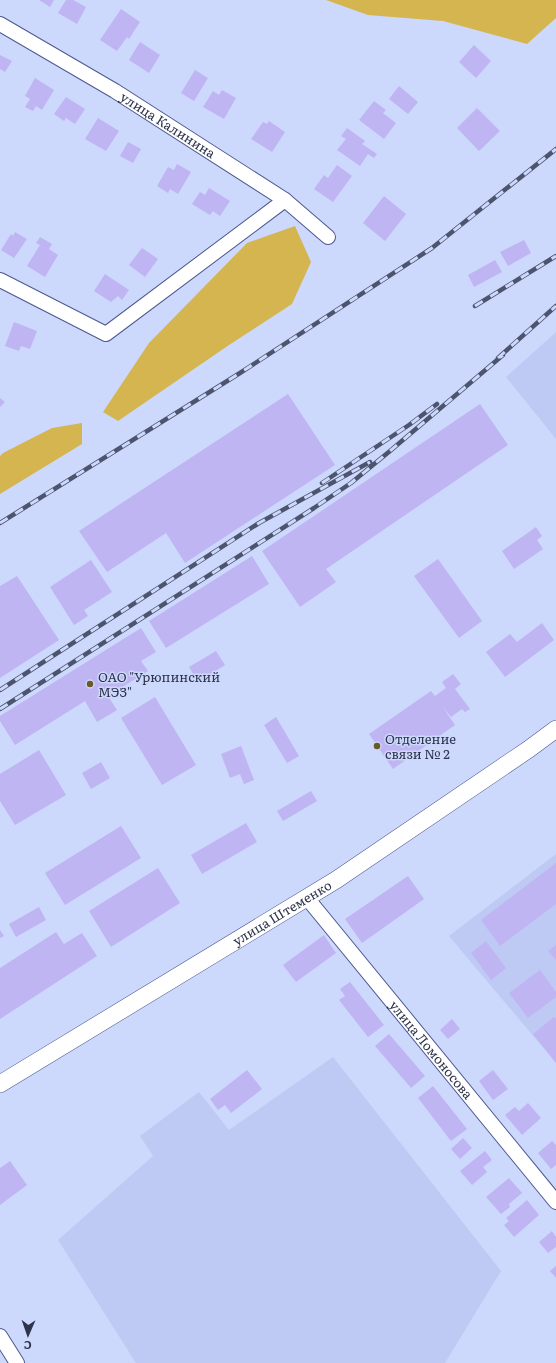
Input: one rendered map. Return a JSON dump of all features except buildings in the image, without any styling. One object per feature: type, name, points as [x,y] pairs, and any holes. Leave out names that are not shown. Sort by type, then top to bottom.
[{"type":"main road","name":"улица Штеменко","points":[[0,1084],[336,880],[420,824],[556,729]]},
{"type":"street","name":"улица Калинина","points":[[0,24],[115,91],[285,200],[328,237]]},
{"type":"street","points":[[0,280],[106,334],[285,200]]},
{"type":"street","name":"улица Ломоносова","points":[[307,898],[556,1202]]},
{"type":"street","points":[[0,1336],[17,1363]]},
{"type":"shaded area","points":[[326,0],[556,0],[556,18],[527,44],[443,21],[368,15]]},
{"type":"shaded area","points":[[295,226],[311,262],[292,304],[118,421],[103,412],[149,343],[247,243]]},
{"type":"shaded area","points":[[556,332],[556,439],[506,377]]},
{"type":"shaded area","points":[[82,423],[82,444],[0,494],[0,456],[3,453],[52,428]]},
{"type":"shaded area","points":[[556,854],[556,1063],[449,936]]},
{"type":"shaded area","points":[[333,1057],[501,1271],[445,1363],[136,1363],[58,1240],[153,1156],[140,1136],[199,1092],[229,1130]]},
{"type":"railway","points":[[0,523],[240,373],[432,248],[556,149]]},
{"type":"railway","points":[[475,306],[556,256]]},
{"type":"railway","points":[[498,358],[556,306]]},
{"type":"railway","points":[[0,709],[351,483],[503,355]]},
{"type":"railway","points":[[322,483],[409,425],[437,404]]},
{"type":"railway","points":[[0,690],[259,523],[370,462]]},
{"type":"place","name":"ОАО \"Урюпинский МЭЗ\"","points":[[90,684]]},
{"type":"place","name":"Отделение связи № 2","points":[[377,746]]}]
